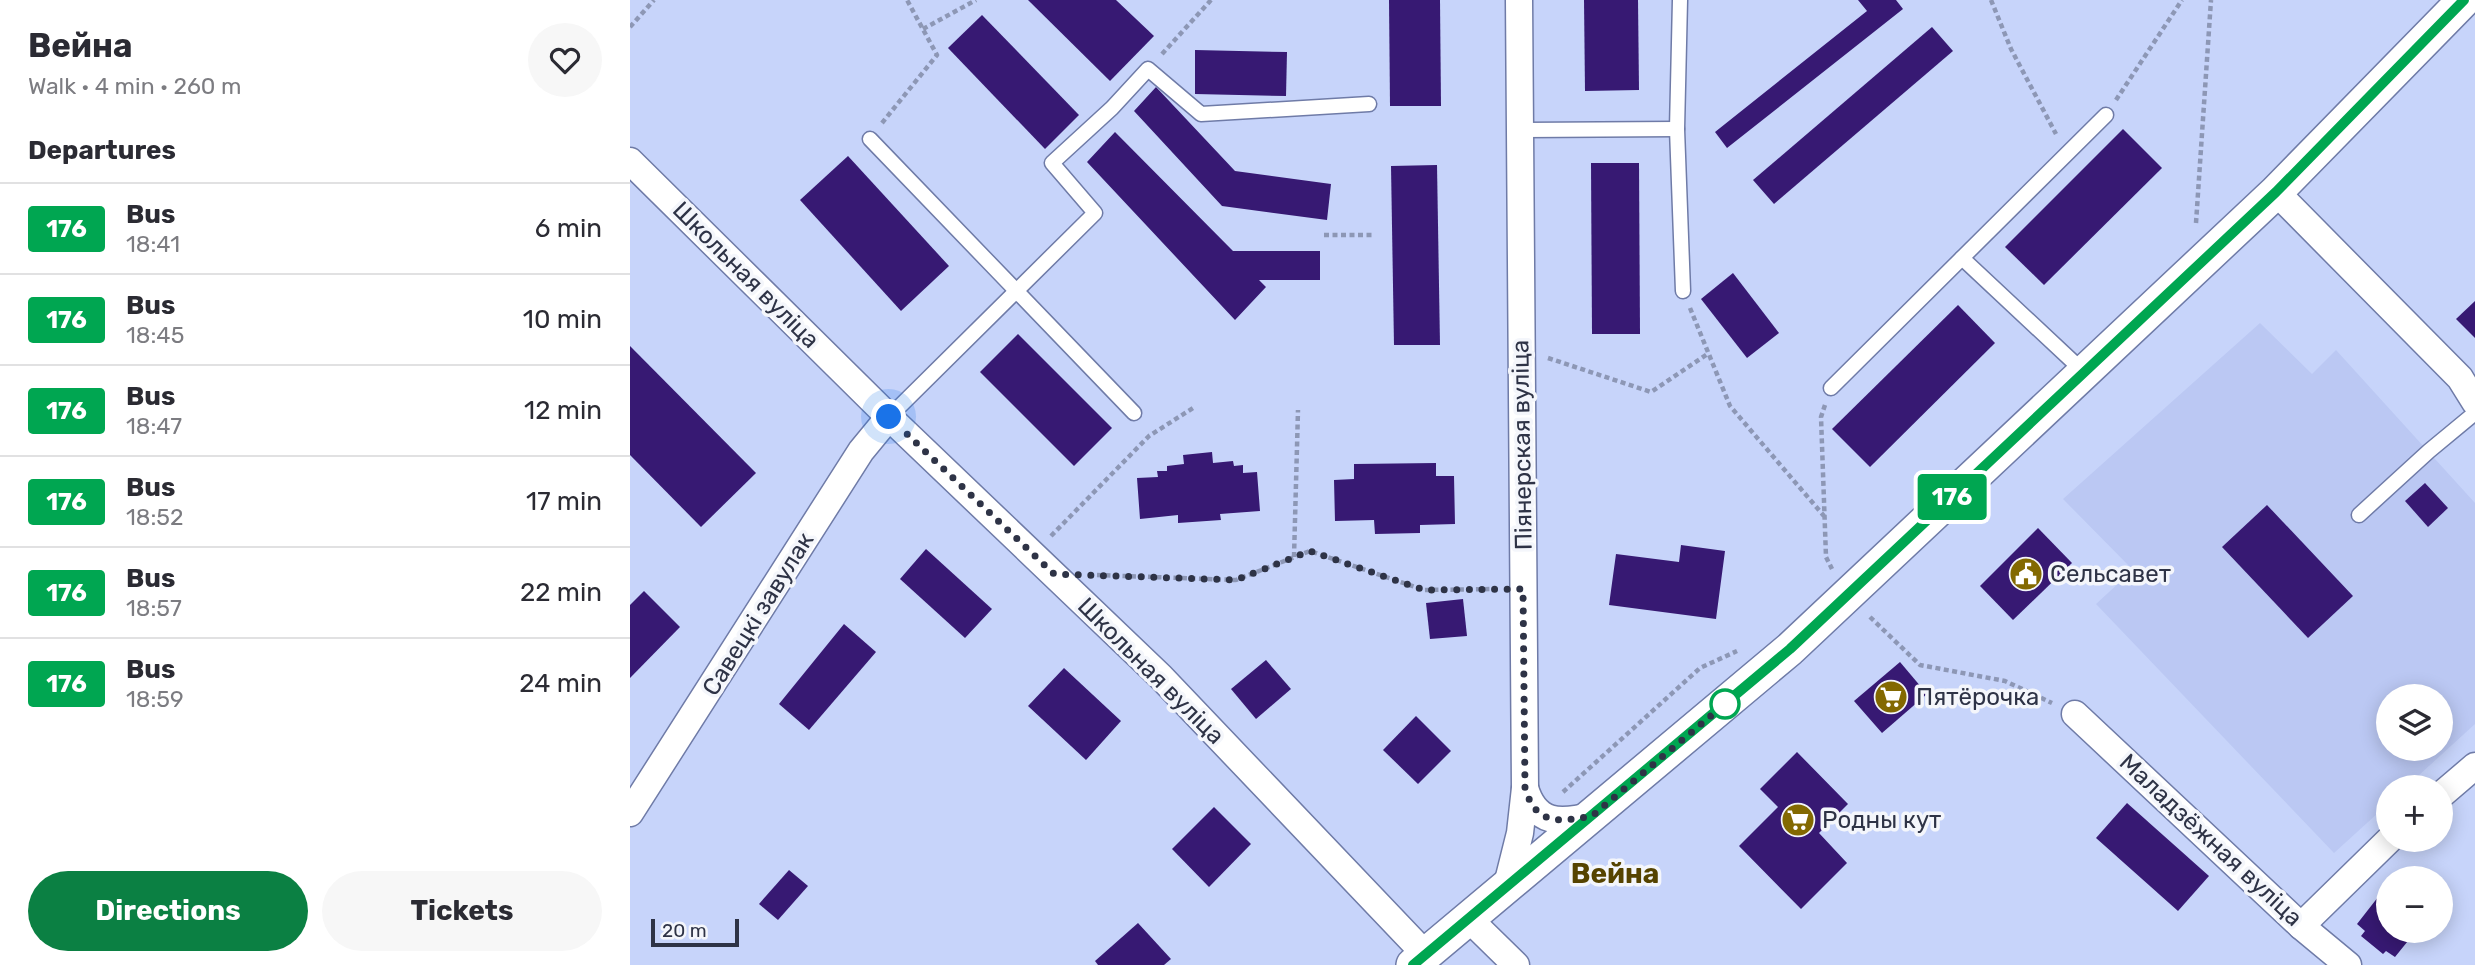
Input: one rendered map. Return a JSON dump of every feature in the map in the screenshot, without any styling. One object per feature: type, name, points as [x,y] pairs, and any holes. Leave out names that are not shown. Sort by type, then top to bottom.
[{"type":"street","name":"Піянерская вуліца","points":[[1506,888],[1521,834],[1525,788],[1519,0]]},
{"type":"street","points":[[1419,959],[1790,649],[2276,192],[2464,0]]},
{"type":"street","name":"Школьная вуліца","points":[[630,161],[889,417],[1161,677],[1419,959]]},
{"type":"street","points":[[2276,192],[2459,378],[2475,402]]},
{"type":"street","name":"Савецкі завулак","points":[[630,813],[861,451],[889,417]]},
{"type":"street","name":"Маладзёжная вуліца","points":[[2075,714],[2301,926],[2348,965]]},
{"type":"street","points":[[2453,785],[2475,766]]},
{"type":"street","points":[[1525,788],[1532,806],[1539,814],[1559,820],[1592,816]]},
{"type":"street","points":[[2301,926],[2377,852]]},
{"type":"street","points":[[1468,918],[1516,965]]},
{"type":"lane","points":[[1680,0],[1677,129],[1683,291]]},
{"type":"lane","points":[[889,417],[1095,212],[1052,163],[1112,108],[1148,69],[1201,114],[1368,104]]},
{"type":"lane","points":[[1831,388],[2106,115]]},
{"type":"lane","points":[[1520,130],[1677,129]]},
{"type":"lane","points":[[870,139],[1133,414]]},
{"type":"lane","points":[[1962,258],[2085,373]]},
{"type":"lane","points":[[2359,515],[2429,450],[2475,413]]},
{"type":"path","points":[[630,27],[654,0]]},
{"type":"path","points":[[870,139],[937,55],[907,0]]},
{"type":"path","points":[[923,29],[976,0]]},
{"type":"path","points":[[1148,69],[1211,0]]},
{"type":"path","points":[[1991,0],[2011,49],[2067,154]]},
{"type":"path","points":[[2106,115],[2182,0]]},
{"type":"path","points":[[2193,270],[2211,0]]},
{"type":"path","points":[[1324,235],[1371,236]]},
{"type":"path","points":[[1683,291],[1730,405],[1825,516]]},
{"type":"path","points":[[1521,349],[1651,392],[1709,353]]},
{"type":"path","points":[[1831,388],[1821,417],[1826,557],[1847,596],[1920,665],[2004,681],[2075,714]]},
{"type":"path","points":[[1033,554],[1149,436],[1193,408]]},
{"type":"path","points":[[1294,557],[1298,410]]},
{"type":"path","points":[[1054,574],[1236,580],[1310,551],[1424,590],[1523,589]]},
{"type":"path","points":[[1539,814],[1700,668],[1748,645]]},
{"type":"shaded area","points":[[2260,323],[2312,374],[2336,350],[2475,503],[2475,724],[2453,744],[2453,684],[2376,684],[2376,761],[2434,761],[2419,775],[2376,775],[2376,815],[2334,853],[2096,604],[2133,570],[2063,499]]},
{"type":"building","points":[[1028,0],[1116,0],[1154,36],[1110,81]]},
{"type":"building","points":[[1389,0],[1440,0],[1441,106],[1390,106]]},
{"type":"building","points":[[1584,0],[1638,0],[1639,90],[1585,91]]},
{"type":"building","points":[[1858,0],[1896,0],[1903,9],[1727,148],[1715,132],[1867,11]]},
{"type":"building","points":[[982,15],[1079,115],[1045,149],[948,48]]},
{"type":"building","points":[[1932,27],[1953,51],[1774,204],[1753,180]]},
{"type":"building","points":[[1195,50],[1287,52],[1286,96],[1195,94]]},
{"type":"building","points":[[1156,87],[1235,171],[1331,184],[1327,220],[1222,206],[1134,111]]},
{"type":"building","points":[[2123,129],[2162,168],[2044,285],[2005,247]]},
{"type":"building","points":[[1115,132],[1233,251],[1320,251],[1320,280],[1259,280],[1266,287],[1235,320],[1087,162]]},
{"type":"building","points":[[848,156],[949,266],[901,311],[800,200]]},
{"type":"building","points":[[1591,163],[1639,163],[1640,334],[1592,334]]},
{"type":"building","points":[[1437,165],[1440,345],[1394,345],[1391,166]]},
{"type":"building","points":[[1733,273],[1779,333],[1747,358],[1701,299]]},
{"type":"building","points":[[2475,301],[2475,338],[2456,319]]},
{"type":"building","points":[[1958,305],[1995,343],[1870,467],[1832,429]]},
{"type":"building","points":[[1018,334],[1112,428],[1074,466],[980,372]]},
{"type":"building","points":[[630,346],[756,473],[701,527],[630,455]]},
{"type":"building","points":[[1212,452],[1213,463],[1233,461],[1234,466],[1243,465],[1243,473],[1257,472],[1260,511],[1220,514],[1221,520],[1178,523],[1178,515],[1140,519],[1137,478],[1158,477],[1157,471],[1167,471],[1167,466],[1184,464],[1183,455]]},
{"type":"building","points":[[1436,463],[1436,476],[1454,476],[1455,524],[1420,525],[1420,533],[1375,534],[1374,520],[1335,521],[1334,480],[1354,479],[1354,464]]},
{"type":"building","points":[[2425,483],[2448,508],[2428,527],[2405,501]]},
{"type":"building","points":[[2267,505],[2353,596],[2308,638],[2222,547]]},
{"type":"building","name":"Сельсавет","points":[[2038,528],[2072,563],[2013,620],[1980,586]]},
{"type":"building","points":[[1681,545],[1725,551],[1716,619],[1609,605],[1616,554],[1679,562]]},
{"type":"building","points":[[926,549],[992,609],[965,638],[900,579]]},
{"type":"building","points":[[644,591],[680,627],[630,678],[630,605]]},
{"type":"building","points":[[1463,599],[1467,636],[1430,639],[1426,603]]},
{"type":"building","points":[[844,624],[876,652],[809,730],[779,704]]},
{"type":"building","points":[[1266,660],[1291,689],[1256,719],[1231,689]]},
{"type":"building","name":"Пятёрочка","points":[[1900,662],[1927,694],[1882,733],[1854,701]]},
{"type":"building","points":[[1064,668],[1121,721],[1086,760],[1028,706]]},
{"type":"building","points":[[1416,716],[1451,751],[1418,784],[1383,750]]},
{"type":"building","name":"Родны кут","points":[[1797,752],[1848,804],[1819,833],[1847,863],[1801,909],[1739,846],[1778,807],[1760,789]]},
{"type":"building","points":[[2127,803],[2209,876],[2178,911],[2096,838]]},
{"type":"building","points":[[1214,807],[1251,844],[1209,887],[1172,849]]},
{"type":"building","points":[[789,870],[808,886],[778,920],[759,904]]},
{"type":"building","points":[[2376,900],[2376,943],[2406,943],[2395,957],[2386,951],[2383,954],[2361,936],[2365,931],[2357,924]]},
{"type":"building","points":[[1138,923],[1171,959],[1164,965],[1098,965],[1095,961]]},
{"type":"bus line","name":"176","points":[[1413,965],[1790,649],[2276,192],[2464,0]]},
{"type":"place","name":"Сельсавет","points":[[2026,574]]},
{"type":"place","name":"Пятёрочка","points":[[1891,697]]},
{"type":"place","name":"Родны кут","points":[[1798,820]]},
{"type":"district","name":"Вейна","points":[[1615,873]]},
{"type":"route","points":[[889,417],[1054,574],[1236,580],[1310,551],[1424,590],[1523,589],[1525,788],[1535,811],[1544,817],[1571,820],[1592,816],[1725,704]]}]
